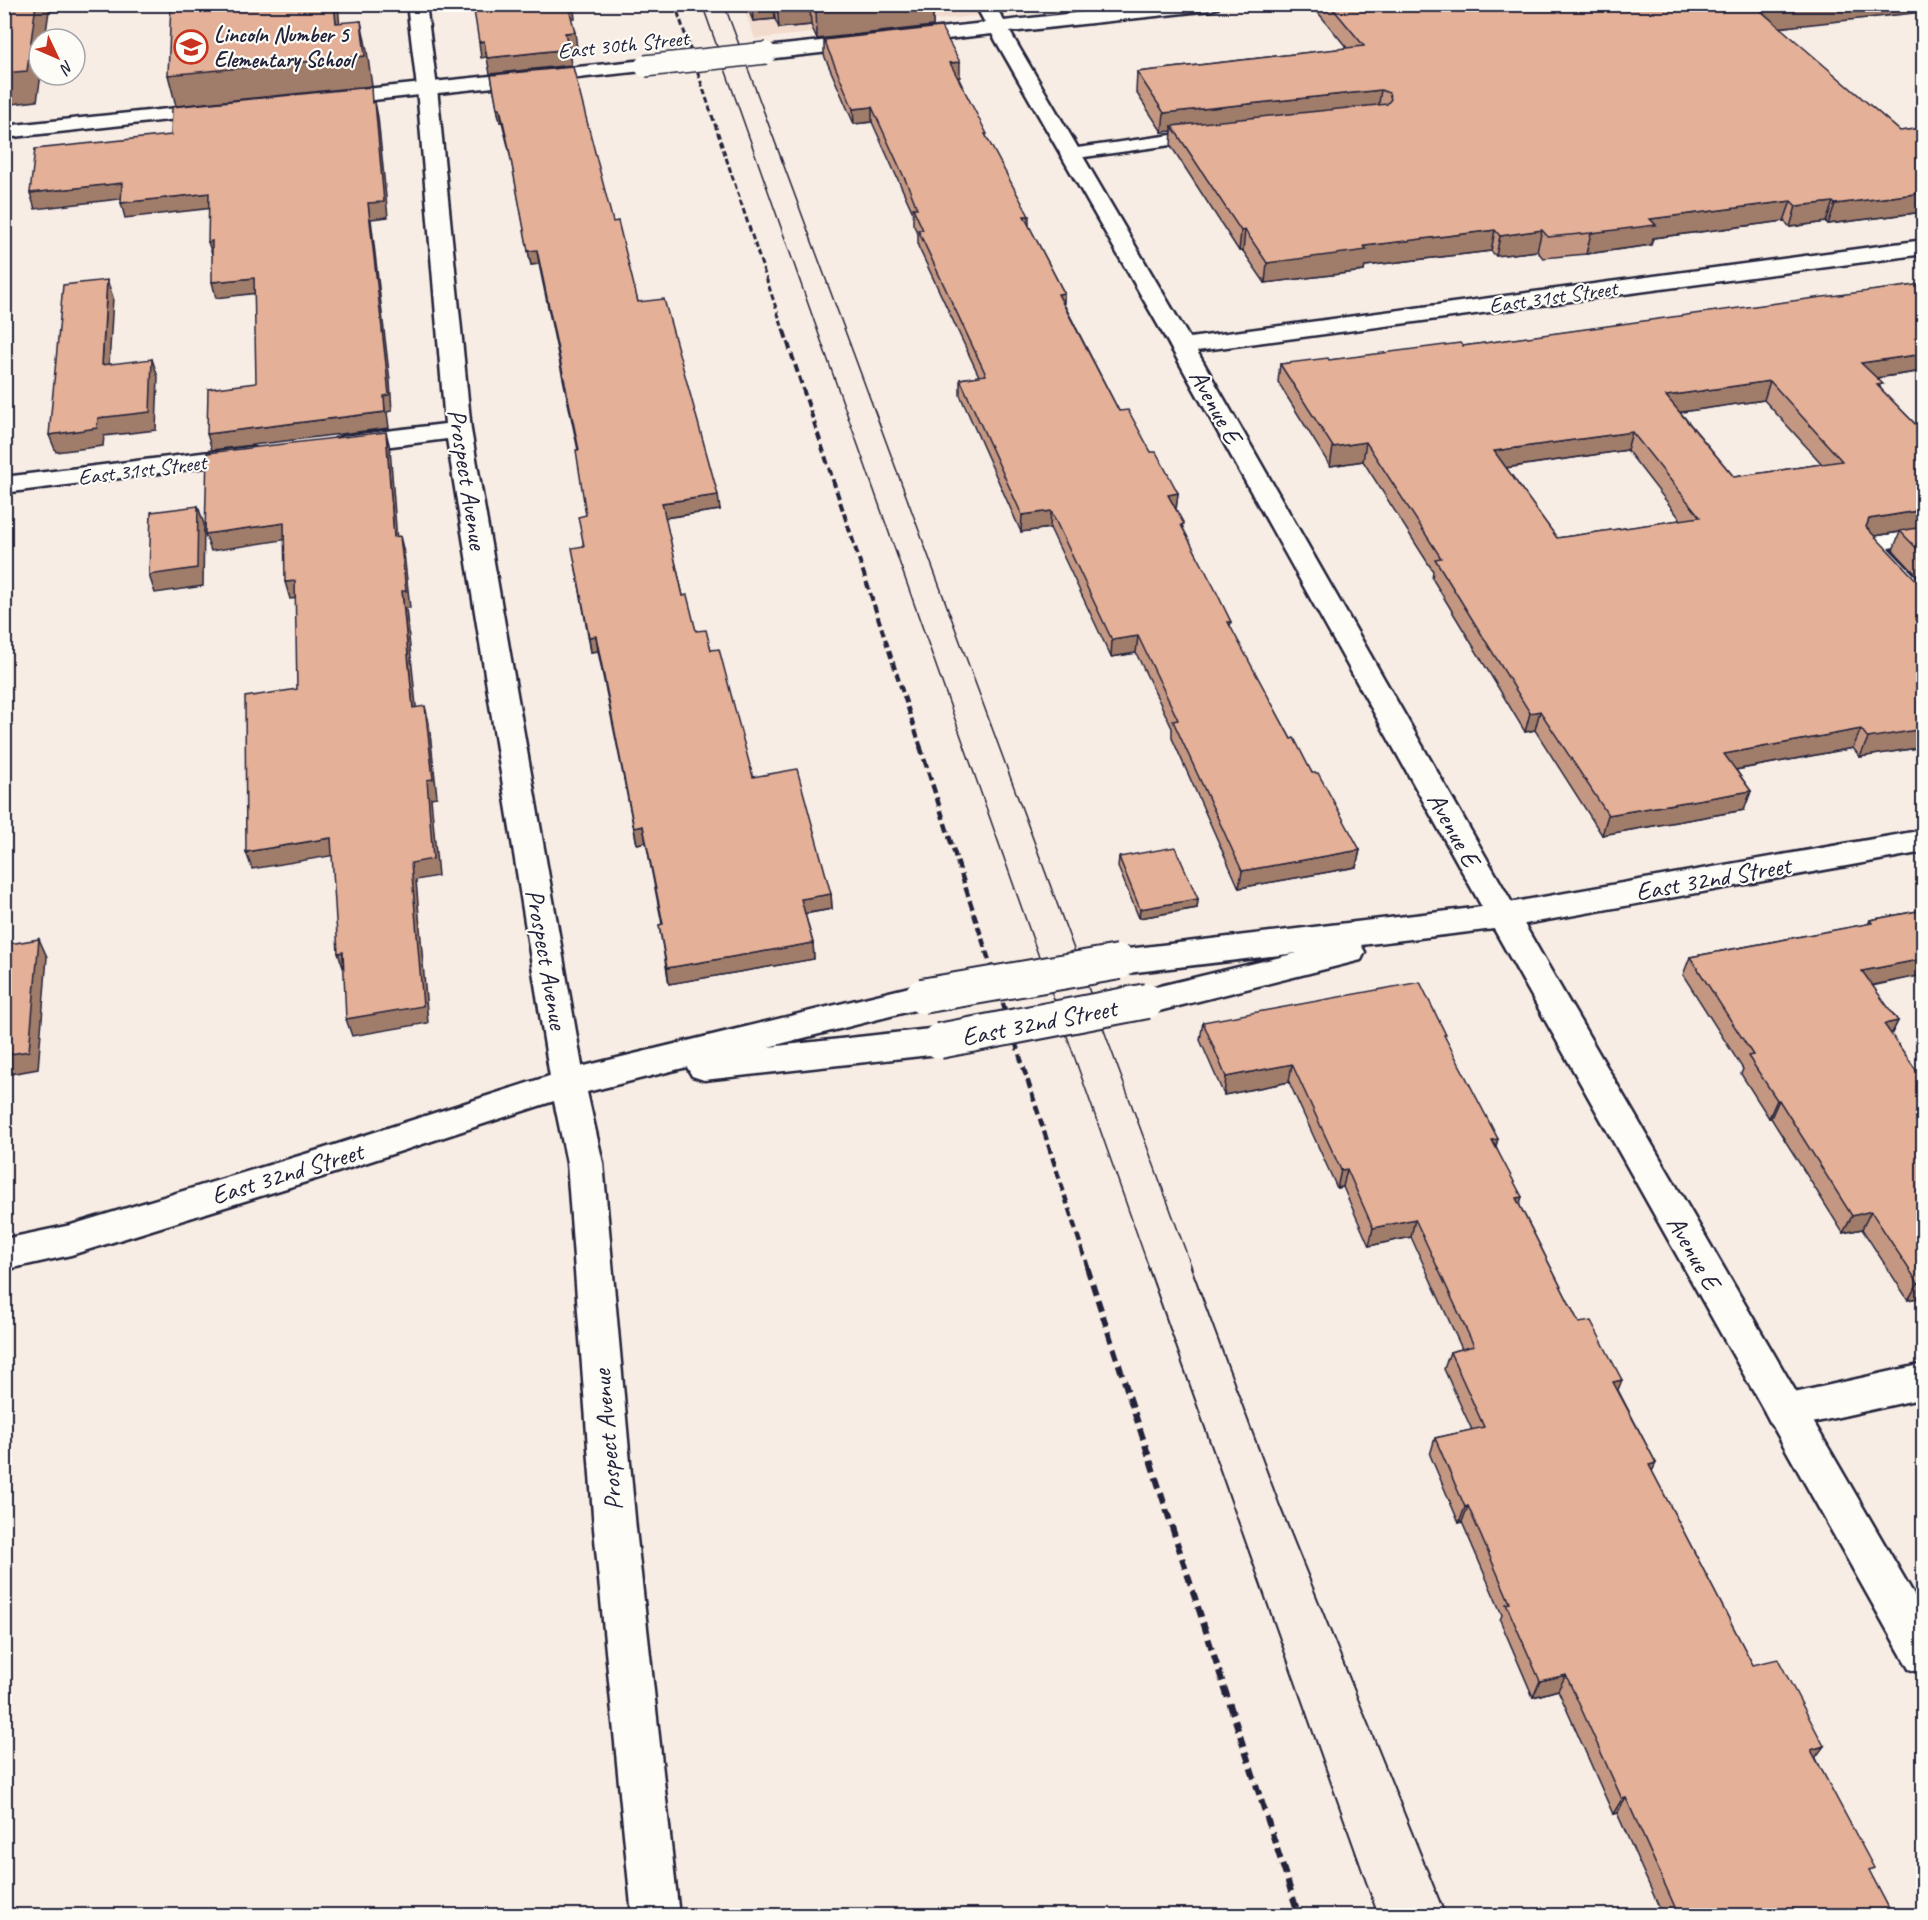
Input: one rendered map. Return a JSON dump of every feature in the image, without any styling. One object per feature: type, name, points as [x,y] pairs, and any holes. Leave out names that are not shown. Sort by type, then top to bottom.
[{"type":"street","name":"Prospect Avenue","points":[[416,4],[427,88],[458,430],[568,1083],[585,1162],[615,1529],[656,1916]]},
{"type":"street","name":"East 30th Street","points":[[310,100],[766,53],[991,15],[1211,4]]},
{"type":"street","name":"Avenue E","points":[[991,15],[1182,346],[1923,1654]]},
{"type":"street","points":[[4,132],[239,108]]},
{"type":"street","name":"East 31st Street","points":[[1182,346],[1923,247]]},
{"type":"street","points":[[322,447],[458,430]]},
{"type":"street","name":"East 31st Street","points":[[4,485],[275,452]]},
{"type":"street","name":"East 32nd Street","points":[[4,1256],[71,1240],[568,1083],[922,996],[1119,962],[1503,916],[1923,841]]},
{"type":"street","name":"East 32nd Street","points":[[568,1083],[939,1041],[1147,1001],[1503,916]]},
{"type":"street","points":[[1785,1412],[1923,1381]]},
{"type":"lane","points":[[1070,154],[1224,133]]},
{"type":"lane","points":[[1923,536],[1872,544],[1923,599]]},
{"type":"shaded area","points":[[742,5],[1081,5],[755,39]]},
{"type":"building","points":[[4,4],[36,4],[33,27],[27,27],[27,71],[4,73]]},
{"type":"building","points":[[171,4],[334,4],[336,23],[361,21],[365,56],[168,75]]},
{"type":"building","points":[[473,4],[568,4],[575,32],[565,33],[569,49],[487,58],[484,41],[479,42]]},
{"type":"building","points":[[814,4],[861,4],[816,9]]},
{"type":"building","points":[[1329,4],[1826,4],[1761,11],[1900,131],[1923,128],[1923,193],[1835,204],[1833,202],[1796,206],[1791,201],[1650,219],[1656,225],[1548,237],[1542,230],[1500,236],[1495,230],[1364,246],[1367,250],[1267,263],[1245,230],[1241,231],[1172,126],[1387,104],[1391,99],[1389,93],[1381,90],[1164,113],[1137,72],[1364,46]]},
{"type":"building","points":[[941,27],[960,62],[950,63],[1029,216],[1024,216],[1064,293],[1058,294],[1119,411],[1128,410],[1151,452],[1156,452],[1178,493],[1168,495],[1231,622],[1228,622],[1291,739],[1294,738],[1312,773],[1318,773],[1360,850],[1242,871],[1173,721],[1178,720],[1138,636],[1112,640],[1051,511],[1022,515],[960,379],[986,375],[918,230],[923,230],[913,208],[917,208],[909,188],[872,107],[853,109],[824,40]]},
{"type":"building","points":[[573,67],[613,222],[618,221],[638,302],[664,299],[718,495],[662,503],[683,596],[687,595],[696,631],[706,630],[711,650],[719,649],[753,777],[797,769],[831,894],[801,899],[813,943],[667,968],[659,925],[663,924],[643,826],[634,828],[596,636],[589,637],[572,548],[584,546],[578,517],[586,515],[576,450],[579,450],[537,250],[528,251],[508,144],[500,108],[497,108],[491,75]]},
{"type":"building","points":[[371,87],[372,103],[375,102],[384,202],[368,203],[389,395],[384,396],[385,412],[207,434],[208,389],[256,383],[254,278],[212,282],[212,241],[208,242],[209,193],[121,203],[122,183],[30,193],[35,149],[171,135],[172,107]]},
{"type":"building","points":[[107,280],[102,365],[152,359],[150,412],[98,418],[97,428],[49,435],[63,285]]},
{"type":"building","points":[[1923,284],[1923,354],[1861,363],[1883,384],[1877,385],[1923,432],[1923,510],[1869,519],[1866,527],[1923,587],[1923,729],[1868,738],[1861,729],[1724,754],[1751,791],[1608,815],[1540,711],[1530,713],[1435,559],[1441,558],[1366,442],[1333,447],[1280,364],[1460,343],[1463,346]],"holes":[[[1770,381],[1842,461],[1734,477],[1666,396]],[[1632,432],[1700,517],[1557,538],[1494,451]]]},
{"type":"building","points":[[386,432],[394,537],[400,536],[406,591],[402,591],[413,708],[425,706],[433,779],[427,780],[433,859],[411,863],[423,1006],[346,1019],[343,952],[338,953],[331,838],[246,852],[245,697],[297,689],[295,581],[285,582],[284,523],[205,534],[207,453]]},
{"type":"building","points":[[198,506],[197,568],[149,575],[151,512]]},
{"type":"building","points":[[1923,527],[1923,555],[1900,531]]},
{"type":"building","points":[[1175,847],[1198,899],[1140,909],[1119,857]]},
{"type":"building","points":[[1923,910],[1923,959],[1862,971],[1898,1021],[1884,1024],[1923,1080],[1923,1282],[1918,1283],[1871,1211],[1852,1216],[1779,1100],[1748,1056],[1753,1055],[1690,957],[1872,923],[1870,920]]},
{"type":"building","points":[[39,939],[29,1051],[4,1055],[4,945]]},
{"type":"building","points":[[1420,982],[1446,1035],[1444,1035],[1498,1139],[1492,1140],[1522,1197],[1516,1198],[1579,1323],[1591,1321],[1622,1380],[1613,1382],[1656,1463],[1649,1465],[1753,1665],[1778,1659],[1824,1746],[1811,1750],[1874,1868],[1869,1870],[1893,1916],[1679,1916],[1626,1798],[1622,1799],[1566,1675],[1540,1681],[1506,1604],[1510,1603],[1468,1506],[1465,1507],[1435,1438],[1484,1427],[1450,1352],[1474,1346],[1415,1219],[1373,1228],[1347,1169],[1341,1170],[1292,1064],[1226,1077],[1203,1022]]},
{"type":"tram line","points":[[702,4],[1149,1268]]},
{"type":"tram line","points":[[724,4],[1192,1268]]},
{"type":"tram line","points":[[1148,1267],[1378,1916]]},
{"type":"tram line","points":[[1191,1267],[1280,1506],[1446,1916]]},
{"type":"railway","points":[[675,4],[784,332]]},
{"type":"railway","points":[[784,331],[921,748]]},
{"type":"railway","points":[[920,746],[1088,1268]]},
{"type":"railway","points":[[1087,1267],[1299,1916]]},
{"type":"place","name":"Lincoln Number 5 Elementary School","points":[[191,47]]}]
